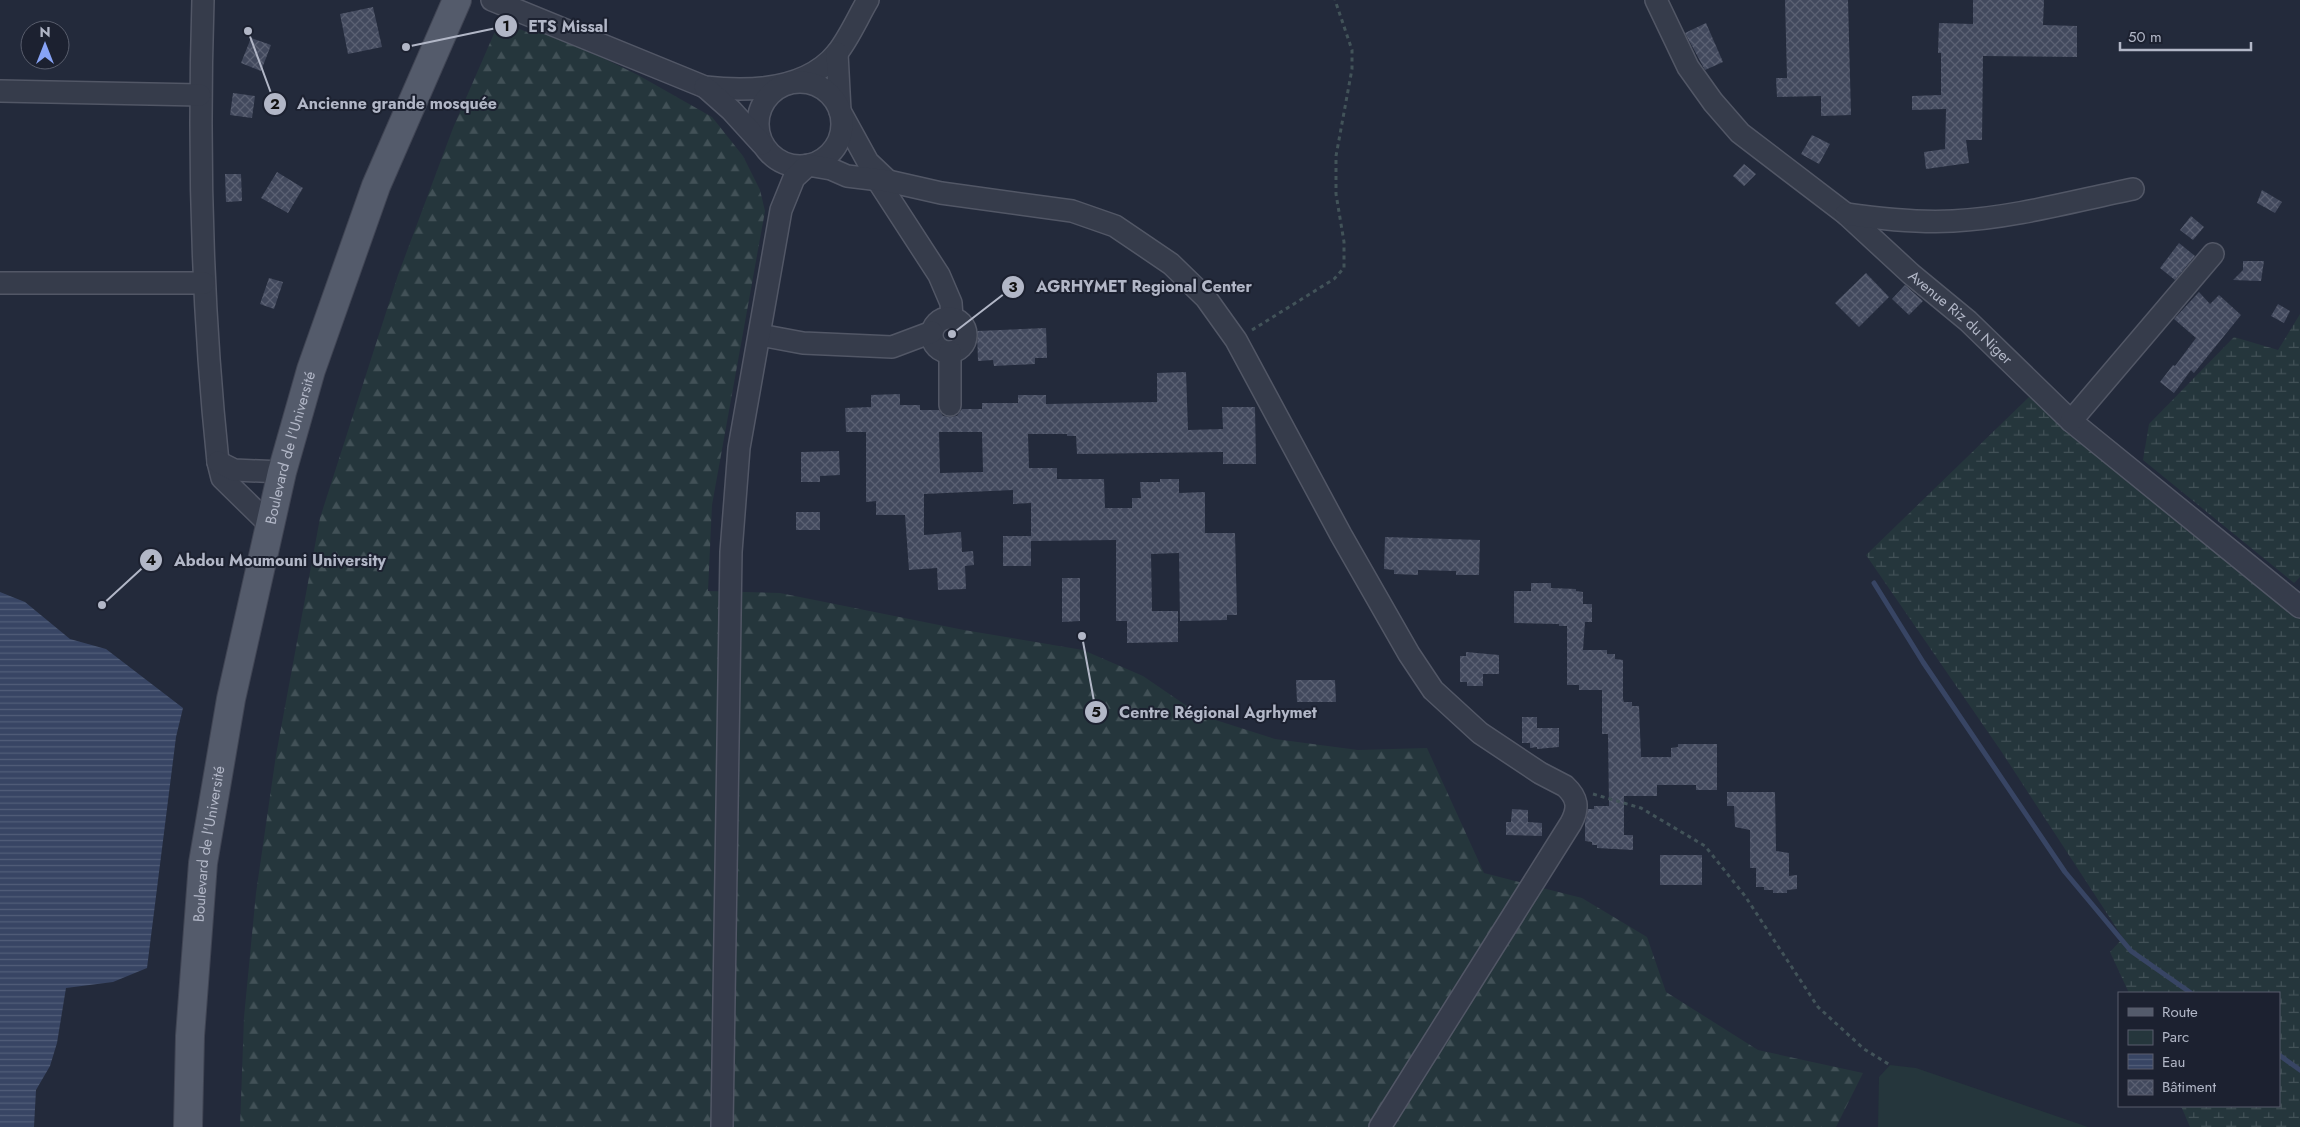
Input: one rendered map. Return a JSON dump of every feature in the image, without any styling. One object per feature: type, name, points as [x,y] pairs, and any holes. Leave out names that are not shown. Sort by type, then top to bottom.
[{"type":"main road","name":"Boulevard de l'Université","points":[[188,1127],[190,1036],[203,863],[231,699],[282,472],[311,370],[376,186],[457,0]]},
{"type":"street","points":[[203,0],[200,95],[204,283],[218,462],[222,478],[270,525]]},
{"type":"street","points":[[492,0],[706,87],[750,90],[797,82],[819,86],[835,101],[868,162],[883,181],[939,275],[951,303],[952,318]]},
{"type":"street","points":[[722,1127],[731,552],[739,448],[781,210],[780,182],[758,132],[759,112],[769,95],[786,84],[805,78],[837,53],[868,0]]},
{"type":"street","name":"Avenue Riz du Niger","points":[[1656,0],[1688,67],[1712,102],[1740,133],[1846,214],[1911,274],[1968,321],[2071,421],[2300,607]]},
{"type":"street","points":[[781,210],[794,178],[808,165],[826,157],[838,141],[842,121],[837,53]]},
{"type":"street","points":[[706,87],[736,115],[778,160],[792,165],[808,165],[831,169],[847,176],[941,193],[1072,211],[1115,226],[1178,271],[1206,298],[1236,340],[1341,535],[1433,690],[1480,733],[1513,757],[1565,786],[1572,792],[1577,802],[1577,812],[1571,823],[1380,1127]]},
{"type":"street","points":[[0,91],[200,95]]},
{"type":"street","points":[[1846,214],[1924,221],[1968,220],[2133,189]]},
{"type":"street","points":[[2071,421],[2213,254]]},
{"type":"street","points":[[0,283],[204,283]]},
{"type":"street","points":[[944,318],[952,318],[959,320],[965,326],[967,334],[966,342],[961,348],[950,352],[939,349],[934,344],[932,332],[937,322],[944,318]]},
{"type":"street","points":[[760,335],[802,343],[892,347],[932,332]]},
{"type":"street","points":[[950,352],[950,405]]},
{"type":"street","points":[[218,462],[234,470],[282,472]]},
{"type":"path","points":[[1236,340],[1334,279],[1344,268],[1344,242],[1336,194],[1336,156],[1352,70],[1352,50],[1335,0]]},
{"type":"path","points":[[1572,792],[1595,794],[1641,808],[1705,846],[1745,896],[1818,1007],[1864,1049],[1890,1065]]},
{"type":"green space","points":[[535,25],[638,75],[712,117],[743,156],[760,190],[765,211],[712,505],[708,591],[780,593],[964,630],[1083,650],[1143,676],[1200,715],[1275,739],[1358,750],[1427,748],[1484,873],[1582,898],[1647,937],[1666,992],[1758,1050],[1863,1073],[1836,1127],[240,1127],[244,1017],[256,893],[276,755],[320,518],[398,275],[453,128],[496,29],[508,26],[530,33]]},
{"type":"green space","points":[[2300,314],[2300,577],[2294,583],[2143,460],[2149,424],[2234,337],[2278,350]]},
{"type":"green space","points":[[2029,397],[2188,531],[2300,618],[2300,1127],[2190,1127],[2181,1107],[2280,1107],[2280,992],[2129,992],[2110,952],[2123,938],[2001,751],[1866,555]]},
{"type":"green space","points":[[1890,1065],[1916,1068],[2088,1127],[1878,1127],[1879,1077]]},
{"type":"water","points":[[0,592],[25,602],[70,639],[106,649],[183,708],[176,737],[147,968],[113,982],[66,988],[57,1043],[50,1066],[36,1090],[34,1127],[0,1127]]},
{"type":"building","points":[[1785,0],[1848,0],[1851,115],[1821,116],[1821,96],[1777,97],[1776,78],[1787,78]]},
{"type":"building","points":[[1973,0],[2044,0],[2043,25],[2077,26],[2077,57],[1983,56],[1982,140],[1966,140],[1969,163],[1926,169],[1924,152],[1945,149],[1946,109],[1912,110],[1912,96],[1941,95],[1941,53],[1938,53],[1939,23],[1973,24]]},
{"type":"building","points":[[373,7],[382,47],[348,54],[340,14]]},
{"type":"building","points":[[1706,23],[1723,62],[1705,70],[1685,33]]},
{"type":"building","points":[[251,38],[271,45],[261,71],[241,63]]},
{"type":"building","points":[[233,93],[255,96],[252,118],[230,115]]},
{"type":"building","points":[[1812,135],[1830,144],[1819,164],[1801,154]]},
{"type":"building","points":[[1744,164],[1756,174],[1744,186],[1733,176]]},
{"type":"building","points":[[277,172],[303,188],[288,213],[261,198]]},
{"type":"building","points":[[225,174],[241,174],[242,201],[226,202]]},
{"type":"building","points":[[2262,190],[2282,202],[2275,213],[2257,203]]},
{"type":"building","points":[[2191,216],[2204,227],[2193,240],[2180,230]]},
{"type":"building","points":[[2179,243],[2195,256],[2175,280],[2160,268]]},
{"type":"building","points":[[2243,261],[2264,261],[2261,281],[2233,280],[2243,270]]},
{"type":"building","points":[[1866,273],[1889,297],[1859,327],[1835,303]]},
{"type":"building","points":[[269,278],[283,282],[274,309],[260,304]]},
{"type":"building","points":[[1905,285],[1923,301],[1909,315],[1892,299]]},
{"type":"building","points":[[2199,292],[2210,304],[2219,295],[2241,315],[2194,373],[2191,370],[2174,393],[2160,382],[2196,338],[2174,319]]},
{"type":"building","points":[[2278,304],[2290,311],[2284,323],[2271,316]]},
{"type":"building","points":[[1046,328],[1047,358],[1035,358],[1035,364],[994,366],[993,360],[978,361],[977,331]]},
{"type":"building","points":[[1186,372],[1188,430],[1223,429],[1222,407],[1255,407],[1256,464],[1223,464],[1223,452],[1077,454],[1076,436],[1067,436],[1067,434],[1028,434],[1029,468],[1057,468],[1057,479],[1104,479],[1105,508],[1132,508],[1132,498],[1141,498],[1140,482],[1160,482],[1160,479],[1179,479],[1179,493],[1205,492],[1205,533],[1235,533],[1237,615],[1227,615],[1227,620],[1180,621],[1179,553],[1151,554],[1152,611],[1178,611],[1178,642],[1127,643],[1127,621],[1116,621],[1116,540],[1031,541],[1031,566],[1003,566],[1003,536],[1031,536],[1031,503],[1013,504],[1013,490],[924,494],[924,535],[961,532],[962,552],[973,551],[974,565],[965,566],[966,589],[938,590],[937,568],[909,570],[905,515],[876,515],[876,501],[866,502],[866,432],[846,432],[845,408],[871,407],[871,395],[900,394],[900,405],[920,405],[920,410],[939,410],[943,416],[950,417],[957,416],[962,409],[982,409],[982,403],[1018,403],[1018,395],[1046,395],[1046,404],[1157,402],[1157,373]],"holes":[[[939,432],[982,432],[983,472],[940,473]]]},
{"type":"building","points":[[839,451],[840,475],[820,476],[820,482],[801,482],[801,452]]},
{"type":"building","points":[[796,512],[820,512],[820,530],[796,530]]},
{"type":"building","points":[[1385,537],[1480,540],[1479,575],[1456,575],[1456,571],[1418,570],[1418,575],[1394,574],[1394,570],[1384,569]]},
{"type":"building","points":[[1062,578],[1080,578],[1080,621],[1062,622]]},
{"type":"building","points":[[1531,583],[1551,583],[1551,588],[1576,589],[1576,591],[1583,592],[1583,604],[1592,604],[1592,622],[1585,622],[1583,650],[1607,650],[1607,654],[1615,654],[1615,659],[1623,660],[1624,702],[1632,702],[1632,706],[1639,706],[1641,757],[1671,757],[1671,748],[1678,747],[1678,744],[1717,744],[1717,790],[1696,790],[1696,785],[1657,785],[1657,796],[1624,796],[1624,835],[1633,835],[1633,850],[1597,848],[1597,845],[1592,845],[1592,842],[1585,841],[1585,823],[1588,809],[1594,809],[1594,806],[1609,806],[1608,734],[1602,734],[1602,690],[1579,690],[1579,685],[1567,685],[1567,626],[1559,626],[1559,624],[1514,623],[1514,591],[1531,591]]},
{"type":"building","points":[[1466,652],[1499,655],[1499,674],[1483,674],[1483,686],[1467,686],[1467,682],[1460,682],[1460,656],[1466,656]]},
{"type":"building","points":[[1296,680],[1335,680],[1336,702],[1297,702]]},
{"type":"building","points":[[1522,717],[1537,717],[1537,728],[1559,728],[1559,747],[1537,749],[1537,747],[1530,748],[1530,743],[1522,743]]},
{"type":"building","points":[[1727,792],[1775,792],[1776,851],[1789,853],[1789,876],[1797,875],[1797,889],[1787,890],[1787,893],[1773,893],[1773,890],[1764,890],[1764,887],[1756,887],[1756,868],[1750,868],[1750,830],[1735,827],[1734,806],[1727,806]]},
{"type":"building","points":[[1512,809],[1528,810],[1528,822],[1542,823],[1542,836],[1506,835],[1506,822],[1511,822]]},
{"type":"building","points":[[1660,855],[1702,855],[1702,885],[1660,885]]},
{"type":"waterway","points":[[1874,583],[1923,662],[2065,872],[2131,951],[2190,992]]},
{"type":"waterway","points":[[2280,1056],[2300,1070]]},
{"type":"place","name":"Ancienne grande mosquée","points":[[248,31]]},
{"type":"place","name":"ETS Missal","points":[[406,47]]},
{"type":"place","name":"AGRHYMET Regional Center","points":[[952,334]]},
{"type":"place","name":"Abdou Moumouni University","points":[[102,605]]},
{"type":"place","name":"Centre Régional Agrhymet","points":[[1082,636]]}]
